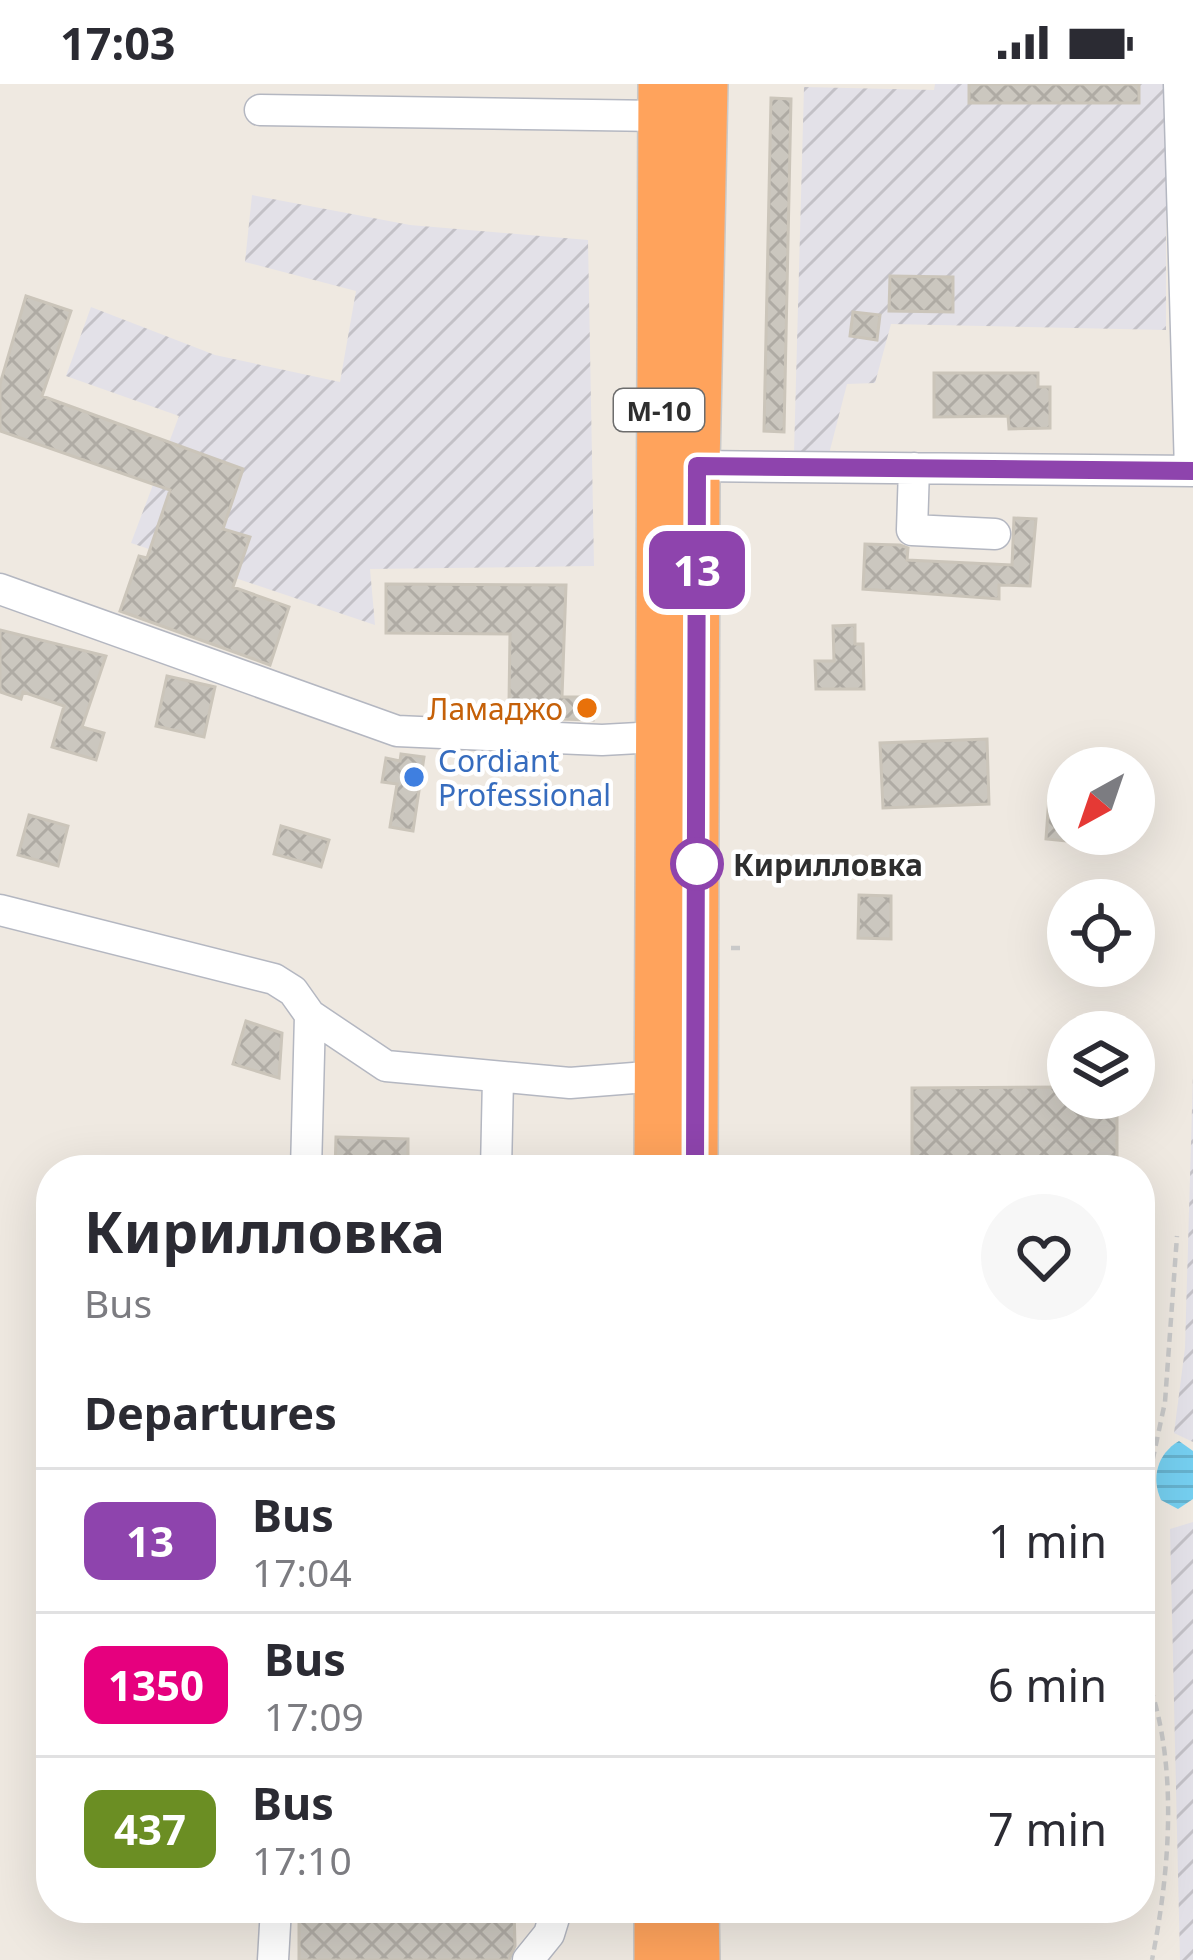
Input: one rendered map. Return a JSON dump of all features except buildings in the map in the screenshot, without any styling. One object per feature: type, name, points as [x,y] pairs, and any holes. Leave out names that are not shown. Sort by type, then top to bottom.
[{"type":"highway","name":"М-10","points":[[695,1155],[697,466],[705,84]]},
{"type":"highway","name":"М-10","points":[[658,1155],[661,100]]},
{"type":"highway","points":[[657,1923],[657,1960]]},
{"type":"highway","points":[[696,1923],[697,1960]]},
{"type":"street","points":[[697,466],[1192,471],[1179,84]]},
{"type":"street","points":[[260,110],[661,100]]},
{"type":"street","points":[[914,468],[912,530],[995,534]]},
{"type":"street","points":[[0,590],[271,682],[397,731],[602,740],[657,737]]},
{"type":"street","points":[[0,910],[274,979],[293,991],[310,1015],[386,1066],[570,1083],[658,1076]]},
{"type":"street","points":[[306,1155],[310,1015]]},
{"type":"street","points":[[496,1155],[498,1078]]},
{"type":"street","points":[[273,1960],[275,1923]]},
{"type":"street","points":[[528,1960],[552,1923]]},
{"type":"path","points":[[1155,1449],[1165,1402],[1177,1236]]},
{"type":"path","points":[[1152,1960],[1167,1882],[1161,1708],[1155,1694]]},
{"type":"shaded area","points":[[935,84],[1166,84],[1166,330],[891,324],[875,383],[847,384],[829,454],[794,453],[804,87],[934,90]]},
{"type":"shaded area","points":[[252,195],[410,225],[588,240],[594,566],[370,569],[375,625],[131,543],[179,416],[66,376],[91,307],[215,355],[340,382],[356,291],[245,262]]},
{"type":"shaded area","points":[[1193,1074],[1193,1442],[1174,1433],[1185,1348]]},
{"type":"shaded area","points":[[1193,1522],[1193,1960],[1180,1960],[1170,1529]]},
{"type":"water","points":[[1179,1441],[1193,1451],[1193,1499],[1178,1509],[1161,1500],[1156,1475],[1161,1460]]},
{"type":"bus line","name":"13","points":[[695,1155],[697,466],[1193,471]]},
{"type":"place","name":"Ламаджо","points":[[587,708]]},
{"type":"place","name":"Cordiant Professional","points":[[414,777]]},
{"type":"place","name":"Кирилловка","points":[[697,864]]}]
